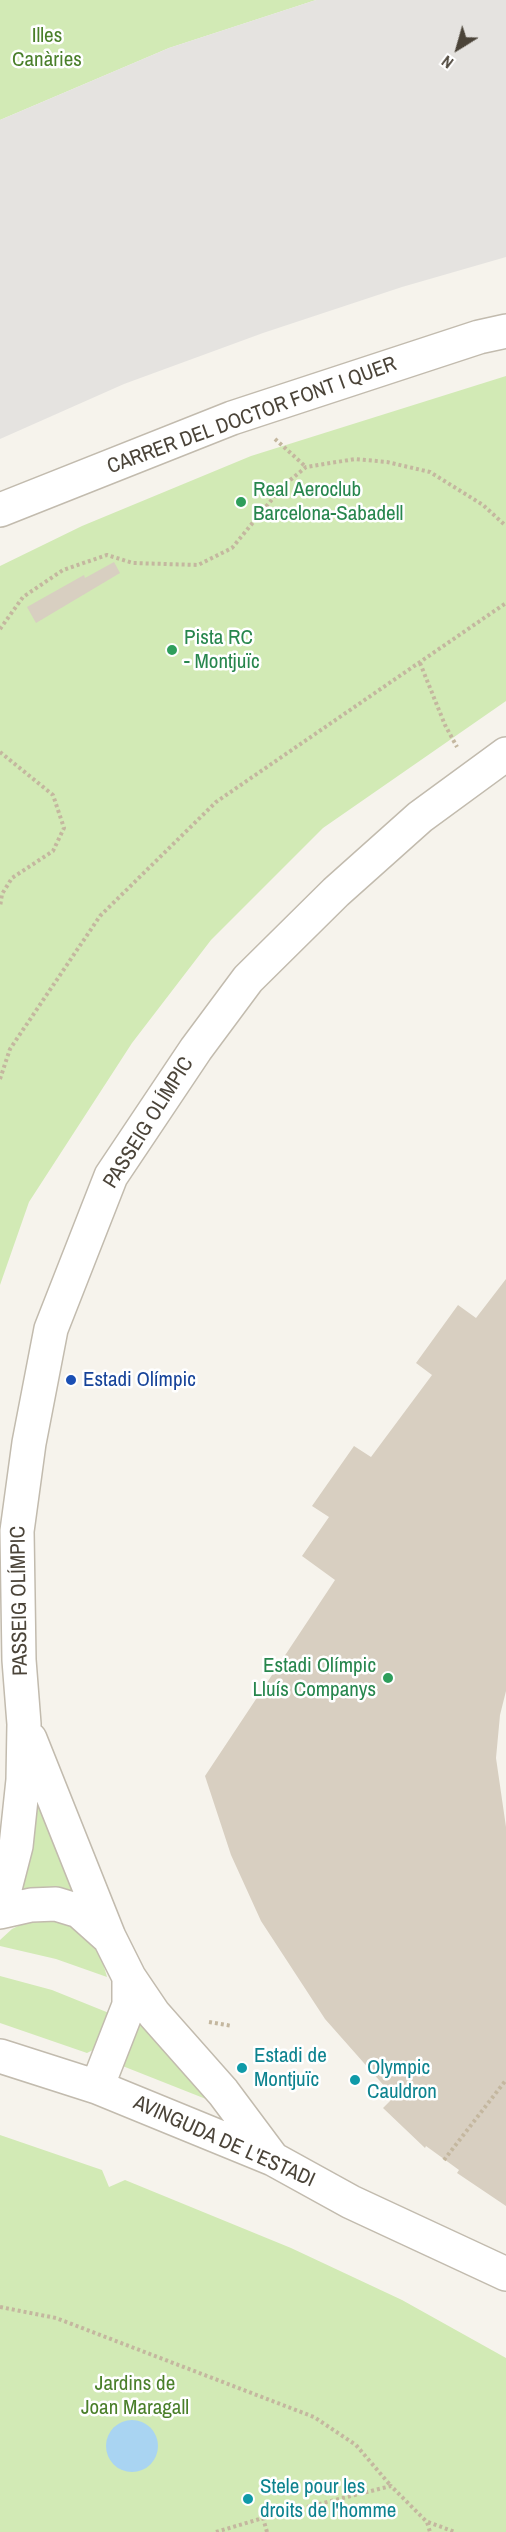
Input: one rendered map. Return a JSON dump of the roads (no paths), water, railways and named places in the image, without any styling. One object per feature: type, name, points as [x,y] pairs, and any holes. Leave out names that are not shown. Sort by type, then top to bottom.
[{"type":"street","name":"CARRER DEL DOCTOR FONT I QUER","points":[[0,510],[232,418],[479,337],[506,331]]},
{"type":"street","name":"PASSEIG OLÍMPIC","points":[[24,1724],[17,1531],[29,1443],[51,1329],[111,1176],[196,1049],[248,979],[336,892],[403,832],[506,754]]},
{"type":"street","points":[[24,1724],[23,1780],[16,1846],[0,1910],[31,1905],[56,1905],[79,1911],[109,1937]]},
{"type":"street","points":[[24,1724],[109,1937],[129,1977],[154,2014],[223,2092],[273,2159]]},
{"type":"street","points":[[97,2087],[129,2005],[129,1977]]},
{"type":"street","name":"AVINGUDA DE L'ESTADI","points":[[0,2056],[97,2087],[273,2159],[351,2202],[506,2274]]},
{"type":"water","points":[[132,2420],[142,2422],[150,2428],[156,2436],[158,2446],[156,2456],[150,2464],[142,2470],[132,2472],[122,2470],[114,2464],[108,2456],[106,2446],[108,2436],[114,2428],[122,2422]]},
{"type":"place","name":"Real Aeroclub Barcelona-Sabadell","points":[[241,502]]},
{"type":"place","name":"Pista RC - Montjuïc","points":[[172,650]]},
{"type":"place","name":"Estadi Olímpic","points":[[71,1380]]},
{"type":"place","name":"Estadi Olímpic Lluís Companys","points":[[388,1678]]},
{"type":"place","name":"Estadi de Montjuïc","points":[[242,2068]]},
{"type":"place","name":"Olympic Cauldron","points":[[355,2080]]},
{"type":"place","name":"Stele pour les droits de l'homme","points":[[248,2499]]},
{"type":"park label","name":"Illes Canàries","points":[[47,48]]},
{"type":"park label","name":"Jardins de Joan Maragall","points":[[135,2396]]}]
